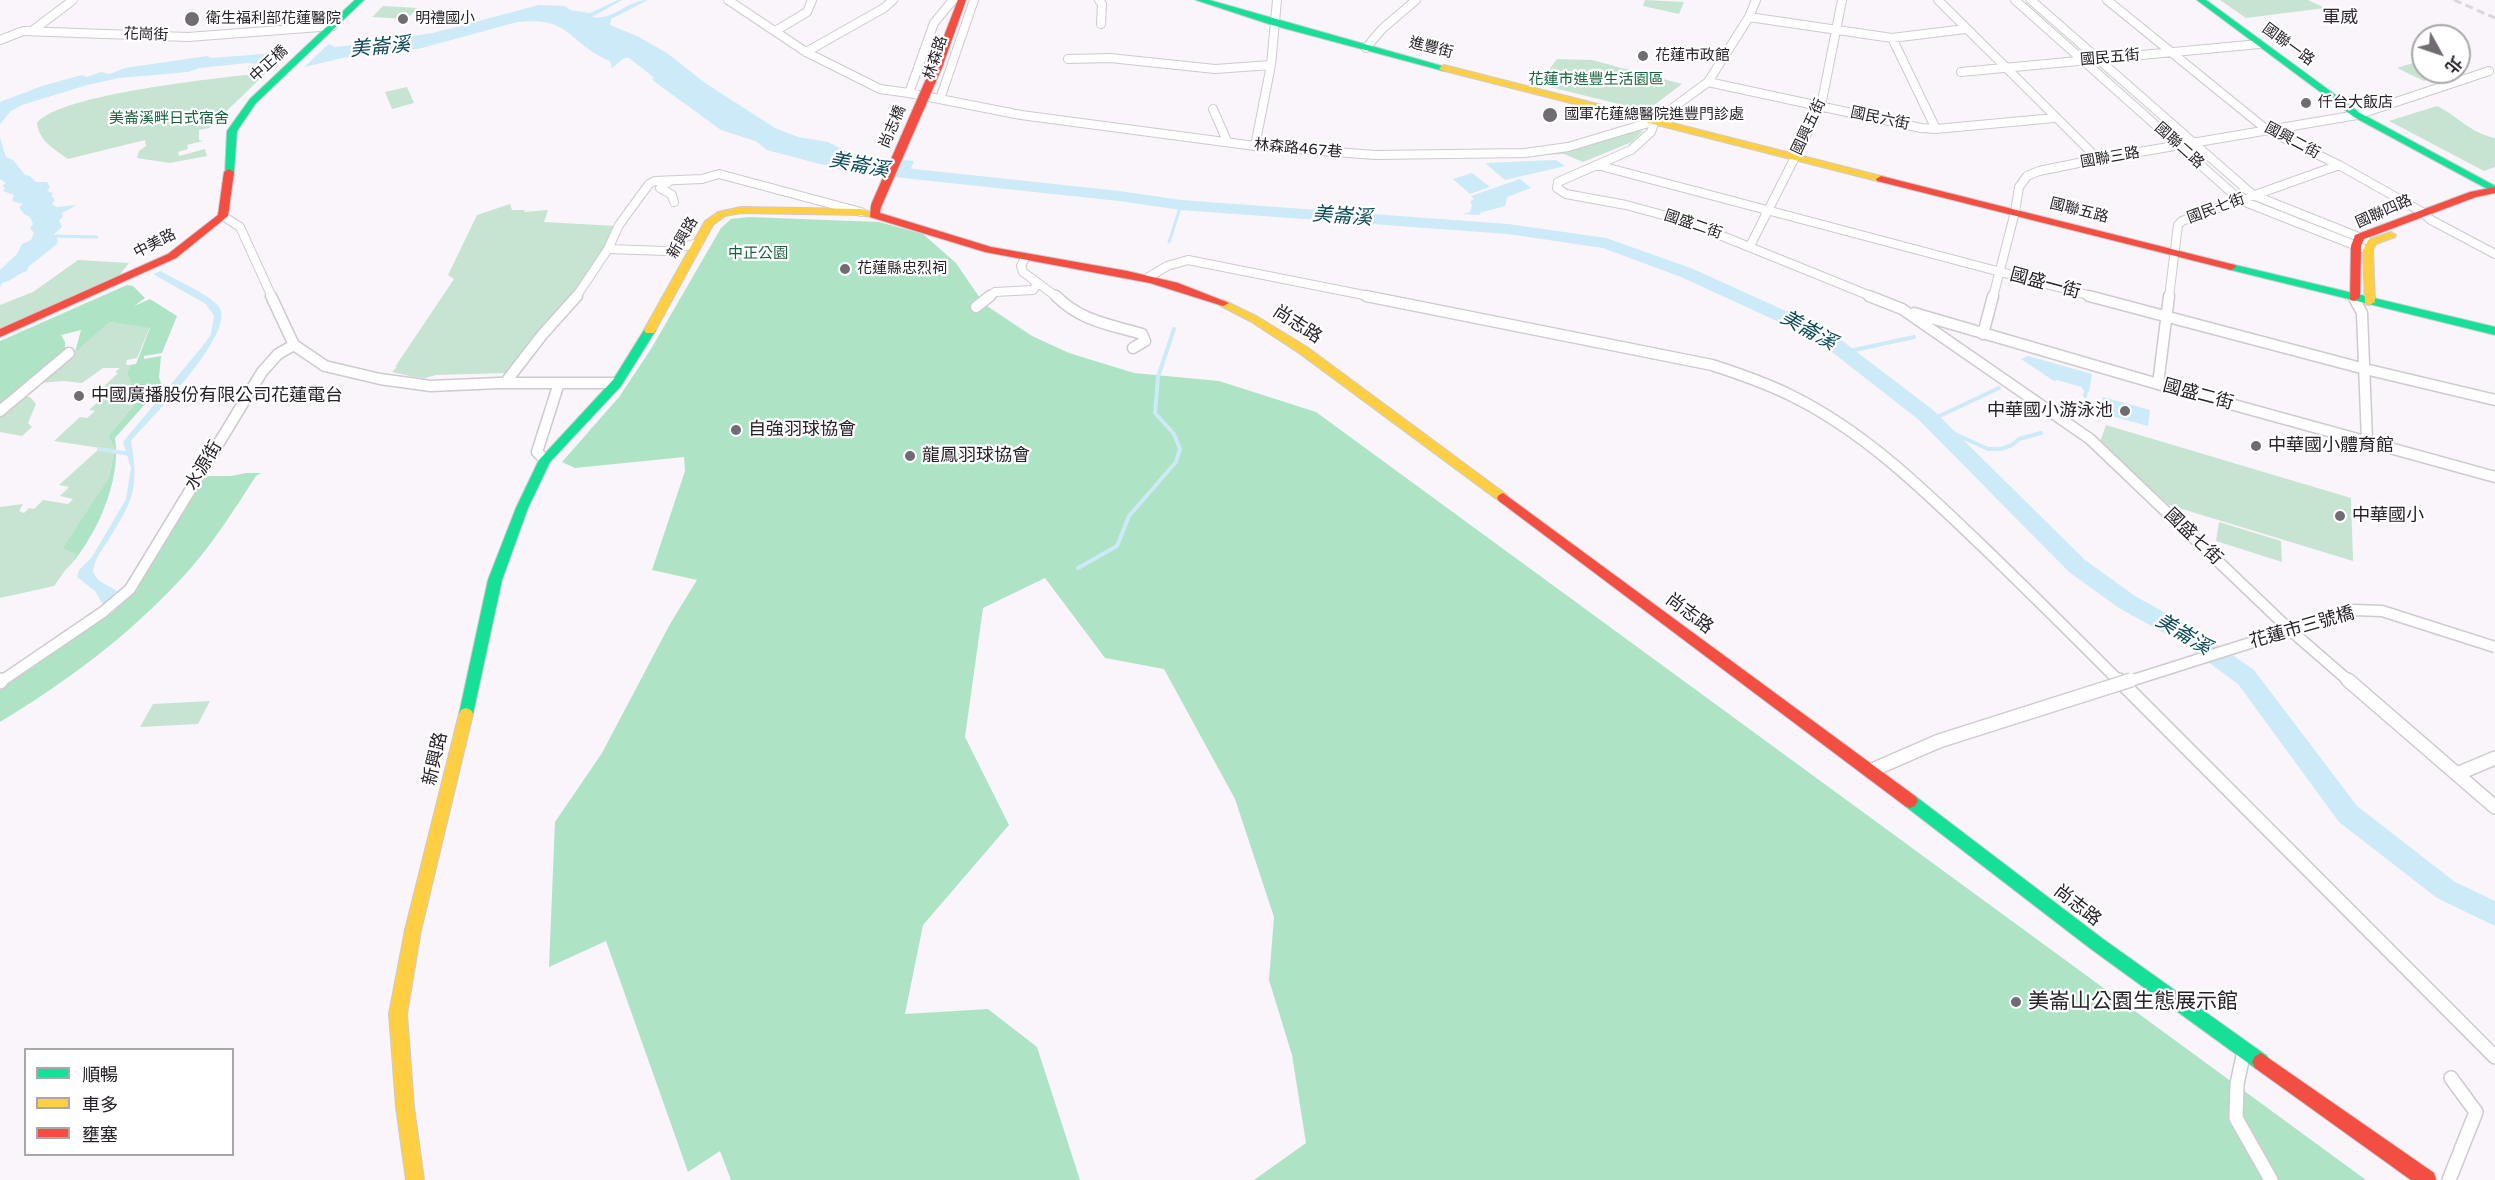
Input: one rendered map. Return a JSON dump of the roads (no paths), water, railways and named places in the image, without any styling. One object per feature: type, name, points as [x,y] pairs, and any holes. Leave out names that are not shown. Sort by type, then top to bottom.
[{"type":"street","points":[[0,40],[23,31],[32,31],[73,0]]},
{"type":"street","name":"中正橋","points":[[223,216],[232,132],[242,115],[253,101],[360,0]]},
{"type":"street","points":[[777,30],[807,12],[812,0]]},
{"type":"street","points":[[806,52],[884,8],[893,0]]},
{"type":"street","name":"林森路","points":[[954,0],[934,23],[909,93],[940,99],[974,0]]},
{"type":"street","name":"林森路","points":[[939,62],[962,0]]},
{"type":"street","points":[[1099,0],[1102,4],[1101,24]]},
{"type":"street","name":"進豐街","points":[[1200,0],[1366,48],[1655,122]]},
{"type":"street","points":[[1255,146],[1271,65],[1277,0]]},
{"type":"street","points":[[1366,48],[1382,29],[1416,0]]},
{"type":"street","points":[[1597,165],[1637,148],[1654,130],[1655,122],[1708,82],[1749,16],[1756,0]]},
{"type":"street","name":"國興五街","points":[[1750,246],[1821,106],[1842,0]]},
{"type":"street","points":[[1938,0],[1948,0]]},
{"type":"street","points":[[1938,0],[2054,118],[2098,159]]},
{"type":"street","name":"國聯二路","points":[[2015,0],[2240,200],[2364,244]]},
{"type":"street","name":"國聯二路","points":[[2031,0],[2253,195],[2364,244]]},
{"type":"street","name":"國興二街","points":[[2107,0],[2267,130],[2338,165],[2495,254]]},
{"type":"street","name":"國聯一路","points":[[2201,0],[2357,115],[2495,190]]},
{"type":"street","points":[[732,1],[806,52],[880,89],[909,93]]},
{"type":"street","points":[[1749,16],[1892,38],[1965,29]]},
{"type":"street","name":"花崗街","points":[[32,31],[188,37],[333,26]]},
{"type":"street","points":[[1892,38],[1936,129]]},
{"type":"street","name":"國民五街","points":[[1961,72],[2259,44]]},
{"type":"street","points":[[1068,59],[1110,58],[1215,69],[1271,65]]},
{"type":"street","name":"尚志橋","points":[[870,211],[939,62]]},
{"type":"street","points":[[2357,115],[2488,72]]},
{"type":"street","name":"國民六街","points":[[1708,82],[1936,129],[2054,118]]},
{"type":"street","name":"林森路467巷","points":[[940,99],[1021,114],[1255,146],[1375,156],[1525,153],[1568,147],[1655,122]]},
{"type":"street","points":[[1213,109],[1227,141]]},
{"type":"street","name":"國聯三路","points":[[1983,334],[2015,212],[2019,187],[2027,176],[2039,171],[2098,159],[2180,147],[2357,115]]},
{"type":"street","name":"國聯五路","points":[[1655,122],[2354,298],[2365,308],[2495,331]]},
{"type":"street","name":"國盛一街","points":[[1597,165],[2365,369],[2495,400]]},
{"type":"street","name":"國盛二街","points":[[1597,165],[1558,182],[1557,188],[1566,194],[1626,205],[1685,221],[1870,295]]},
{"type":"street","name":"國民七街","points":[[2158,384],[2178,225],[2182,221],[2338,165]]},
{"type":"street","points":[[505,383],[542,335],[572,303],[608,249],[620,225],[649,184],[655,181],[702,179],[719,174],[870,211]]},
{"type":"street","points":[[670,181],[660,188],[672,195],[674,202]]},
{"type":"street","name":"國聯四路","points":[[2364,244],[2426,216],[2486,200],[2495,190]]},
{"type":"street","name":"新興路","points":[[415,1180],[405,1107],[398,1014],[413,930],[459,746],[495,580],[522,508],[545,460],[617,383],[647,335],[709,223],[722,214],[732,212],[870,211]]},
{"type":"street","name":"尚志路","points":[[870,211],[1025,258],[1149,277],[1200,293],[1295,343],[1870,771],[2097,944],[2427,1180]]},
{"type":"street","points":[[223,216],[240,227],[294,345],[325,366],[380,379],[431,386],[505,383],[617,383]]},
{"type":"street","name":"中美路","points":[[0,333],[172,256],[223,216]]},
{"type":"street","points":[[608,249],[665,251],[699,243]]},
{"type":"street","name":"國聯四路","points":[[2354,298],[2364,244]]},
{"type":"street","name":"國聯四路","points":[[2364,244],[2367,441]]},
{"type":"street","points":[[1025,258],[1021,266],[1023,272],[1056,296],[1069,309],[1087,318],[1142,334],[1145,341],[1133,348]]},
{"type":"street","points":[[1149,277],[1167,266],[1188,260],[1734,370],[1774,386],[1802,402],[1859,440],[1945,510],[2070,630],[2495,1057]]},
{"type":"street","points":[[976,307],[995,292],[1033,290],[1038,283]]},
{"type":"street","name":"國盛七街","points":[[1870,295],[1902,309],[2090,439],[2289,629],[2495,807]]},
{"type":"street","name":"國盛二街","points":[[1902,309],[2158,384],[2495,477]]},
{"type":"street","name":"水源街","points":[[0,682],[103,612],[130,589],[262,372],[278,354],[294,345]]},
{"type":"street","points":[[0,411],[69,353]]},
{"type":"street","points":[[545,460],[537,452],[559,383]]},
{"type":"street","name":"花蓮市三號橋","points":[[1870,771],[1939,741],[2354,610],[2382,611],[2495,647]]},
{"type":"street","points":[[2457,774],[2495,758]]},
{"type":"street","points":[[2244,1051],[2238,1084],[2236,1118],[2271,1180]]},
{"type":"street","points":[[2449,1180],[2476,1112],[2451,1078]]},
{"type":"water","points":[[622,0],[592,17],[607,16],[633,3],[648,0],[611,19],[610,25],[637,36],[667,53],[705,83],[775,128],[798,137],[828,142],[849,153],[914,161],[908,175],[820,164],[767,150],[740,128],[665,86],[629,58],[624,58],[612,68],[610,61],[596,54],[560,27],[535,21],[517,22],[418,49],[351,56],[304,67],[247,63],[199,68],[188,72],[119,78],[87,85],[22,105],[11,111],[0,124],[0,102],[42,86],[82,75],[87,77],[101,72],[109,74],[125,68],[207,56],[212,58],[288,52],[329,44],[335,47],[345,46],[433,33],[539,5],[565,6],[570,10],[590,13]]},
{"type":"water","points":[[0,138],[6,157],[13,160],[25,175],[30,176],[36,182],[47,182],[50,187],[47,191],[53,193],[51,196],[55,200],[52,204],[57,207],[77,205],[62,213],[63,217],[59,220],[62,227],[54,234],[58,240],[57,244],[28,267],[27,271],[2,283],[0,288],[0,270],[17,254],[22,244],[31,240],[34,233],[30,228],[33,224],[30,217],[24,214],[19,207],[23,204],[12,201],[14,195],[3,191],[5,188],[2,186],[6,183],[0,179]]},
{"type":"water","points":[[1556,160],[1565,166],[1505,180],[1485,163]]},
{"type":"water","points":[[1472,173],[1490,187],[1470,194],[1453,179]]},
{"type":"water","points":[[1520,179],[1531,188],[1507,197],[1505,206],[1479,213],[1481,215],[1463,214],[1470,212],[1472,205],[1470,202],[1474,199],[1471,196]]},
{"type":"water","points":[[161,271],[215,302],[219,307],[221,319],[215,336],[204,355],[172,396],[131,441],[134,471],[132,493],[124,513],[95,563],[93,572],[98,580],[117,591],[103,605],[95,591],[77,577],[79,570],[92,557],[126,499],[131,468],[123,442],[211,334],[214,316],[206,304],[153,274]]},
{"type":"water","points":[[2028,356],[2092,374],[2089,392],[2082,387],[2054,381],[2021,359]]},
{"type":"water","name":"中華國小游泳池","points":[[2103,397],[2150,410],[2148,426],[2100,413]]},
{"type":"waterway","name":"美崙溪","points":[[660,79],[727,127],[777,143]]},
{"type":"waterway","name":"美崙溪","points":[[816,157],[847,167],[1119,196],[1181,205],[1508,229],[1606,243],[1687,273],[1821,334],[1926,415],[2077,566],[2127,602],[2190,637],[2246,677],[2348,814],[2446,890],[2495,914]]},
{"type":"waterway","points":[[1169,242],[1181,205]]},
{"type":"waterway","points":[[53,236],[97,237]]},
{"type":"waterway","points":[[1078,568],[1117,546],[1129,516],[1176,462],[1180,449],[1174,434],[1155,413],[1158,377],[1174,329]]},
{"type":"waterway","points":[[1845,352],[1914,337]]},
{"type":"waterway","points":[[2085,396],[2087,387]]},
{"type":"waterway","points":[[1931,420],[1999,388]]},
{"type":"waterway","points":[[1937,426],[1988,449],[2001,449],[2012,445],[2019,439],[2041,433]]},
{"type":"waterway","points":[[99,449],[130,454]]},
{"type":"railway","points":[[2454,0],[2495,18]]},
{"type":"place","name":"衛生福利部花蓮醫院","points":[[192,19]]},
{"type":"place","name":"明禮國小","points":[[403,19]]},
{"type":"place","name":"花蓮市政館","points":[[1643,56]]},
{"type":"place","name":"仟台大飯店","points":[[2306,103]]},
{"type":"place","name":"國軍花蓮總醫院進豐門診處","points":[[1550,115]]},
{"type":"place","name":"花蓮縣忠烈祠","points":[[845,269]]},
{"type":"place","name":"中國廣播股份有限公司花蓮電台","points":[[79,396]]},
{"type":"place","name":"中華國小游泳池","points":[[2125,411]]},
{"type":"place","name":"自強羽球協會","points":[[736,430]]},
{"type":"place","name":"中華國小體育館","points":[[2256,446]]},
{"type":"place","name":"龍鳳羽球協會","points":[[910,456]]},
{"type":"place","name":"中華國小","points":[[2340,516]]},
{"type":"place","name":"美崙山公園生態展示館","points":[[2016,1002]]},
{"type":"district","name":"軍威","points":[[2340,18]]},
{"type":"park label","name":"花蓮市進豐生活園區","points":[[1596,80]]},
{"type":"park label","name":"美崙溪畔日式宿舍","points":[[169,119]]},
{"type":"park label","name":"中正公園","points":[[758,254]]}]
